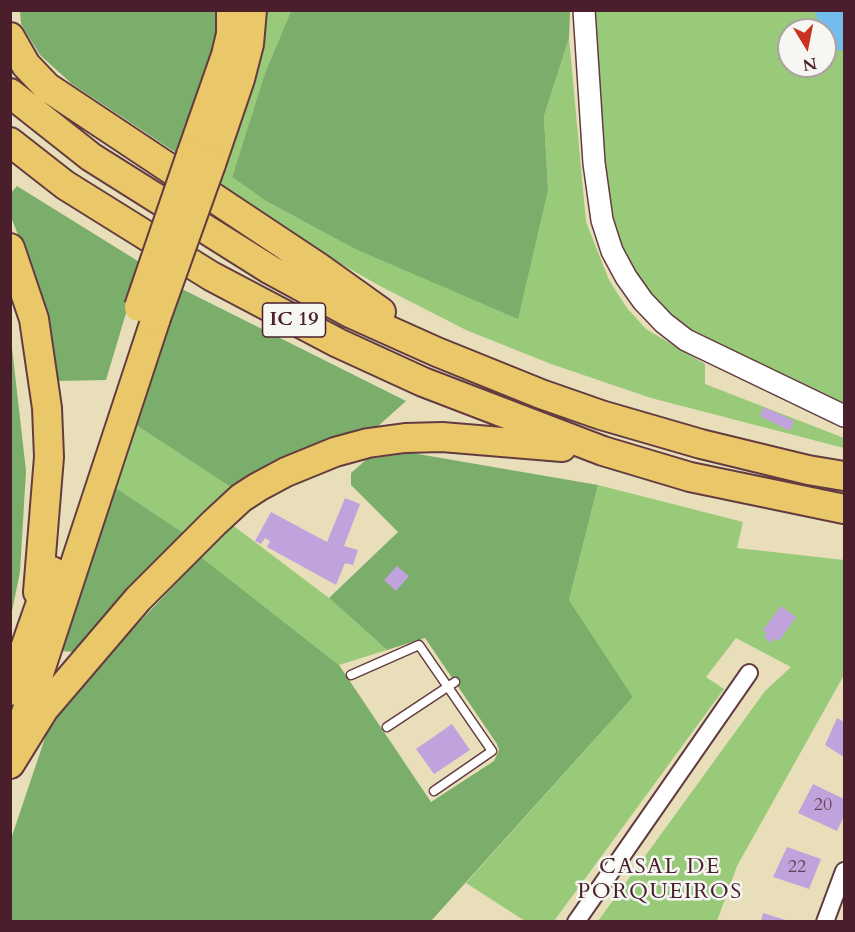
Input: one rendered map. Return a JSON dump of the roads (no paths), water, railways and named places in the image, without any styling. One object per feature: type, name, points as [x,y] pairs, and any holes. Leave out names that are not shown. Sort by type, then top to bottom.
[{"type":"highway","points":[[10,691],[148,313],[201,160],[231,34],[231,10]]},
{"type":"highway","points":[[201,160],[240,79],[249,44],[252,10]]},
{"type":"highway","points":[[10,37],[26,65],[47,87],[318,267],[437,352]]},
{"type":"highway","name":"IC 19","points":[[10,93],[91,157],[269,269],[350,312],[437,352],[541,394],[601,415],[701,444],[808,470],[844,476]]},
{"type":"highway","name":"IC 19","points":[[10,142],[65,184],[211,276],[259,303],[423,382],[603,451],[690,477],[844,509]]},
{"type":"highway","points":[[10,248],[34,319],[47,408],[47,491],[36,619]]},
{"type":"highway","points":[[10,758],[148,313]]},
{"type":"highway","points":[[10,764],[44,709],[138,599],[241,498],[286,472],[335,452],[368,443],[405,438],[442,437],[603,451]]},
{"type":"street","points":[[584,10],[594,163],[602,219],[612,251],[626,278],[643,301],[664,323],[686,340],[844,416]]},
{"type":"street","points":[[576,921],[749,673]]},
{"type":"street","points":[[825,921],[844,874]]},
{"type":"lane","points":[[351,675],[419,645],[451,684],[492,751],[434,791]]},
{"type":"lane","points":[[387,727],[451,684]]},
{"type":"waterway","points":[[832,10],[844,34]]},
{"type":"district","name":"CASAL DE PORQUEIROS","points":[[660,880]]}]
